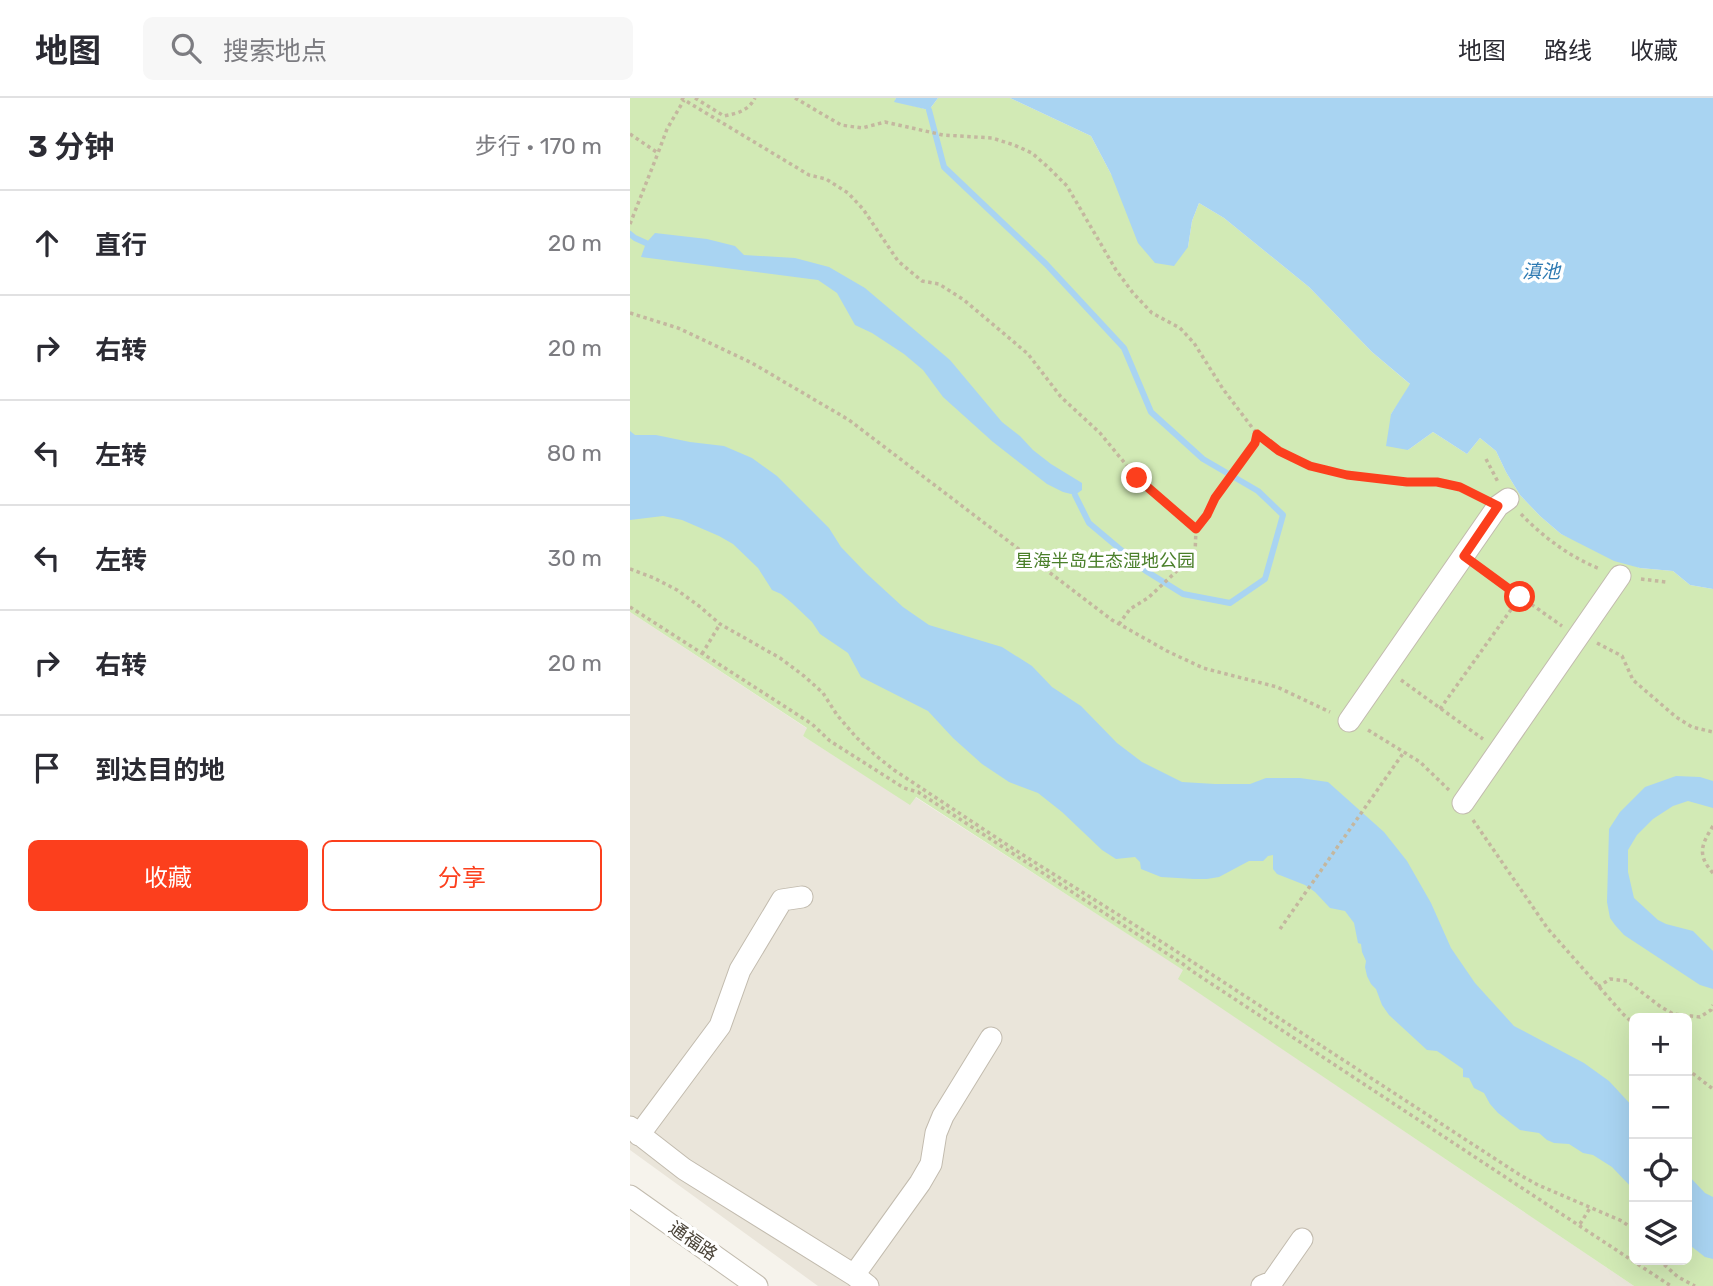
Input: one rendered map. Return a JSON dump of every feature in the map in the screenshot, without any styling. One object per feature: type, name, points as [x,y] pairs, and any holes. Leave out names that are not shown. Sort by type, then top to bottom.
[{"type":"street","points":[[1349,721],[1503,503]]},
{"type":"street","points":[[1463,803],[1620,576]]},
{"type":"street","points":[[802,897],[782,900],[740,970],[720,1026],[635,1131],[684,1169],[861,1281],[931,1164],[936,1133],[943,1116],[991,1038]]},
{"type":"street","name":"通福路","points":[[630,1196],[757,1286]]},
{"type":"street","points":[[1262,1286],[1272,1282],[1302,1239]]},
{"type":"path","points":[[695,98],[724,116],[741,113],[755,98]]},
{"type":"path","points":[[795,98],[841,125],[862,128],[885,122],[943,135],[992,138],[1032,153],[1067,186],[1116,270],[1133,293],[1153,313],[1180,328],[1194,343],[1223,389],[1257,434],[1279,451],[1310,466],[1347,475],[1460,487],[1503,503],[1550,541],[1596,567],[1620,576],[1666,582]]},
{"type":"path","points":[[630,224],[667,129],[683,99],[809,174],[826,179],[848,193],[863,209],[898,261],[922,281],[939,284],[964,300],[1028,354],[1061,397],[1100,433],[1137,478],[1196,529]]},
{"type":"path","points":[[630,134],[658,153]]},
{"type":"path","points":[[630,313],[678,328],[751,363],[849,419],[1119,624],[1203,668],[1277,687],[1349,721],[1420,762],[1463,803],[1548,929],[1629,1019]]},
{"type":"path","points":[[1119,624],[1130,609],[1148,598],[1195,554],[1196,529],[1255,443],[1257,434]]},
{"type":"path","points":[[1486,459],[1503,503]]},
{"type":"path","points":[[1464,556],[1577,638],[1603,645],[1622,656],[1633,680],[1676,717],[1692,727],[1713,732]]},
{"type":"path","points":[[630,569],[677,590],[720,624],[780,658],[804,676],[823,693],[856,737],[894,770],[1520,1175],[1629,1226]]},
{"type":"path","points":[[1440,709],[1520,597]]},
{"type":"path","points":[[630,607],[812,724],[830,741],[904,788],[918,792],[1183,964],[1671,1286],[1678,1277]]},
{"type":"path","points":[[702,654],[720,624]]},
{"type":"path","points":[[1385,669],[1499,751]]},
{"type":"path","points":[[1280,929],[1404,752]]},
{"type":"path","points":[[1713,825],[1701,852],[1703,862],[1713,873]]},
{"type":"path","points":[[1192,971],[1196,964]]},
{"type":"path","points":[[1598,987],[1610,979],[1627,981],[1673,1014],[1700,1017],[1712,1008]]},
{"type":"path","points":[[1692,1073],[1713,1089]]},
{"type":"path","points":[[1579,1225],[1590,1208]]},
{"type":"path","points":[[1665,1265],[1678,1277],[1695,1286]]},
{"type":"shaded area","points":[[630,612],[808,729],[803,736],[910,804],[915,797],[1184,970],[1179,979],[1634,1286],[818,1286],[630,1150]]},
{"type":"green space","name":"星海半岛生态湿地公园","points":[[630,98],[896,98],[895,101],[929,110],[938,98],[1010,98],[1091,136],[1111,174],[1188,247],[1192,221],[1199,203],[1224,218],[1309,287],[1372,352],[1411,385],[1391,414],[1408,450],[1433,432],[1467,454],[1480,438],[1496,451],[1520,495],[1561,534],[1640,568],[1673,571],[1690,585],[1713,589],[1713,1286],[1634,1286],[1178,979],[1183,970],[916,797],[910,805],[803,736],[807,728],[630,612]]},
{"type":"water","points":[[896,98],[938,98],[929,110],[894,102]]},
{"type":"water","name":"滇池","points":[[1010,98],[1713,98],[1713,589],[1690,585],[1673,571],[1640,568],[1614,561],[1561,534],[1520,495],[1496,451],[1480,438],[1467,454],[1433,432],[1408,450],[1386,446],[1391,414],[1410,384],[1372,352],[1309,287],[1224,218],[1199,203],[1192,221],[1188,247],[1174,266],[1155,263],[1138,243],[1111,174],[1091,136]]},
{"type":"water","points":[[655,233],[707,239],[735,246],[744,255],[795,258],[829,267],[865,288],[950,360],[1002,422],[1051,464],[1082,483],[1082,490],[1075,495],[1047,484],[993,442],[943,397],[923,370],[904,354],[855,325],[837,293],[818,280],[641,257],[646,243]]},
{"type":"water","points":[[630,431],[635,435],[656,435],[724,446],[752,458],[777,476],[829,528],[841,547],[866,573],[903,607],[929,625],[1002,647],[1032,666],[1052,687],[1081,706],[1117,743],[1142,762],[1182,782],[1250,784],[1266,778],[1300,778],[1328,782],[1384,832],[1407,861],[1431,903],[1451,948],[1475,983],[1514,1026],[1584,1063],[1609,1081],[1629,1103],[1629,1185],[1612,1167],[1593,1155],[1583,1153],[1569,1144],[1554,1143],[1539,1133],[1520,1130],[1498,1113],[1484,1093],[1474,1088],[1469,1078],[1463,1077],[1463,1069],[1437,1051],[1427,1050],[1389,1015],[1367,976],[1366,961],[1361,944],[1358,943],[1354,923],[1345,911],[1330,908],[1305,885],[1277,874],[1273,869],[1273,855],[1263,861],[1249,861],[1219,877],[1207,879],[1161,877],[1141,869],[1140,862],[1135,857],[1116,859],[1102,850],[1038,793],[1009,782],[982,764],[928,711],[861,677],[848,653],[820,634],[812,622],[792,603],[772,590],[758,568],[733,544],[682,520],[663,516],[630,520]]},
{"type":"water","points":[[1676,776],[1700,777],[1713,781],[1713,808],[1688,801],[1673,806],[1653,819],[1637,835],[1628,850],[1628,872],[1634,898],[1658,920],[1693,931],[1713,951],[1713,989],[1700,985],[1624,935],[1610,918],[1607,902],[1609,829],[1620,812],[1645,787]]},
{"type":"water","points":[[1692,1179],[1705,1193],[1713,1197],[1713,1259],[1705,1257],[1692,1247]]},
{"type":"waterway","points":[[929,110],[944,167],[1046,264],[1124,348],[1151,412],[1203,459],[1258,491],[1283,515],[1265,579],[1230,603],[1183,594],[1146,571],[1089,523],[1075,495]]},
{"type":"waterway","points":[[630,234],[646,243]]},
{"type":"route","points":[[1137,478],[1196,529],[1255,443],[1257,434],[1279,451],[1310,466],[1347,475],[1407,482],[1437,482],[1460,487],[1498,506],[1464,556],[1520,597]]}]
